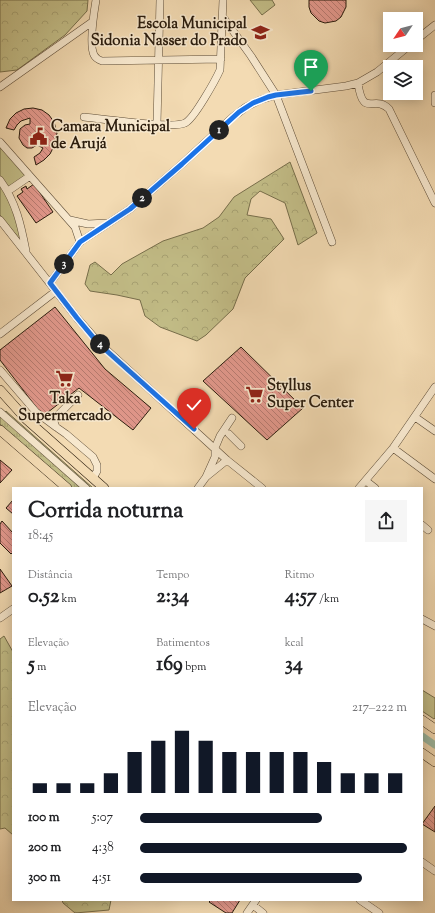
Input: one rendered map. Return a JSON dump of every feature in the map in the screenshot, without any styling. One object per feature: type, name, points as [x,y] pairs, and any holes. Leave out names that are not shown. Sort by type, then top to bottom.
[{"type":"main road","points":[[0,391],[26,419],[103,487]]},
{"type":"main road","points":[[0,430],[66,487]]},
{"type":"main road","points":[[423,721],[435,729]]},
{"type":"main road","points":[[423,754],[435,762]]},
{"type":"street","points":[[96,0],[92,22],[93,51],[96,58],[102,61],[221,59]]},
{"type":"street","points":[[157,124],[160,0]]},
{"type":"street","points":[[84,117],[157,124],[182,124],[191,119],[220,70],[223,0]]},
{"type":"street","points":[[223,17],[251,56],[276,95],[332,242]]},
{"type":"street","points":[[0,87],[92,22]]},
{"type":"street","points":[[423,34],[435,25]]},
{"type":"street","points":[[50,283],[80,242],[130,209],[239,112],[257,101],[276,95],[346,86],[358,83],[378,72],[402,52]]},
{"type":"street","points":[[358,83],[361,99],[364,102],[368,104],[381,104],[389,109],[435,204]]},
{"type":"street","points":[[435,95],[435,103]]},
{"type":"street","points":[[0,142],[75,227],[80,242]]},
{"type":"street","points":[[8,191],[30,176]]},
{"type":"street","points":[[0,180],[8,191],[21,224],[26,253]]},
{"type":"street","points":[[68,219],[88,224],[109,223]]},
{"type":"street","points":[[0,220],[98,343],[227,460],[261,487]]},
{"type":"street","points":[[0,334],[56,291]]},
{"type":"street","points":[[0,370],[36,412],[66,434],[93,457],[97,465],[97,470],[93,478]]},
{"type":"street","points":[[360,487],[393,448],[435,387]]},
{"type":"street","points":[[56,428],[54,422],[55,418],[78,395]]},
{"type":"street","points":[[0,412],[85,487]]},
{"type":"street","points":[[415,417],[435,431]]},
{"type":"street","points":[[206,478],[215,457],[215,448],[222,432],[232,418]]},
{"type":"street","points":[[229,434],[241,446]]},
{"type":"street","points":[[393,448],[435,479]]},
{"type":"street","points":[[199,487],[206,478],[227,460]]},
{"type":"street","points":[[366,481],[374,487]]},
{"type":"street","points":[[0,618],[12,610]]},
{"type":"street","points":[[423,620],[435,626]]},
{"type":"street","points":[[423,863],[435,871]]},
{"type":"street","points":[[361,901],[379,913]]},
{"type":"street","points":[[247,913],[255,903],[263,913]]},
{"type":"green space","points":[[0,0],[88,0],[87,11],[65,35],[17,70],[0,72]]},
{"type":"green space","points":[[250,0],[272,0],[275,5],[262,15]]},
{"type":"green space","points":[[0,146],[26,176],[9,188],[0,176]]},
{"type":"green space","points":[[290,162],[317,233],[298,245],[285,203],[260,191],[251,199],[247,215],[271,219],[284,239],[245,278],[233,309],[206,335],[197,341],[160,327],[145,316],[140,300],[90,291],[85,284],[90,265],[95,262],[111,275],[122,264],[163,241],[203,228],[219,217],[234,197]]},
{"type":"green space","points":[[0,183],[13,204],[22,242],[0,215]]},
{"type":"green space","points":[[6,411],[92,487],[70,487],[19,443],[0,424],[0,418]]},
{"type":"green space","points":[[4,636],[12,650],[12,834],[5,828],[0,829],[0,639]]},
{"type":"green space","points":[[423,691],[435,698],[434,719],[423,712]]},
{"type":"green space","points":[[62,901],[111,901],[109,910],[75,913]]},
{"type":"building","points":[[309,0],[346,0],[346,7],[341,17],[336,21],[325,23],[319,21],[311,13]]},
{"type":"building","name":"Camara Municipal de Arujá","points":[[33,108],[42,110],[49,115],[54,122],[57,133],[55,144],[50,154],[36,165],[34,157],[40,153],[43,148],[37,145],[32,148],[27,148],[23,145],[19,138],[20,129],[25,125],[30,124],[30,118],[21,121],[14,130],[6,128],[10,119],[16,113],[24,109]]},
{"type":"building","points":[[34,184],[53,212],[36,223],[17,196],[23,192],[21,189],[26,186],[27,189]]},
{"type":"building","name":"Taka Supermercado","points":[[55,307],[105,369],[151,408],[133,430],[79,388],[43,416],[0,360],[0,350]]},
{"type":"building","name":"Styllus Super Center","points":[[241,347],[303,408],[267,440],[203,381]]},
{"type":"building","points":[[0,460],[12,470],[0,483]]},
{"type":"building","points":[[12,501],[12,513],[6,508]]},
{"type":"building","points":[[2,521],[12,532],[11,554],[0,543],[0,524]]},
{"type":"building","points":[[0,569],[12,586],[0,593]]},
{"type":"building","points":[[435,806],[435,832],[423,825]]},
{"type":"building","points":[[239,901],[232,913],[226,913],[209,902]]},
{"type":"waterway","points":[[423,737],[435,745]]},
{"type":"place","name":"Escola Municipal Sidonia Nasser do Prado","points":[[260,33]]},
{"type":"place","name":"Camara Municipal de Arujá","points":[[38,136]]},
{"type":"place","name":"Taka Supermercado","points":[[65,378]]},
{"type":"place","name":"Styllus Super Center","points":[[254,395]]},
{"type":"route","points":[[194,429],[98,343],[50,283],[80,242],[130,209],[182,164],[232,117],[253,103],[268,97],[311,91]]}]
